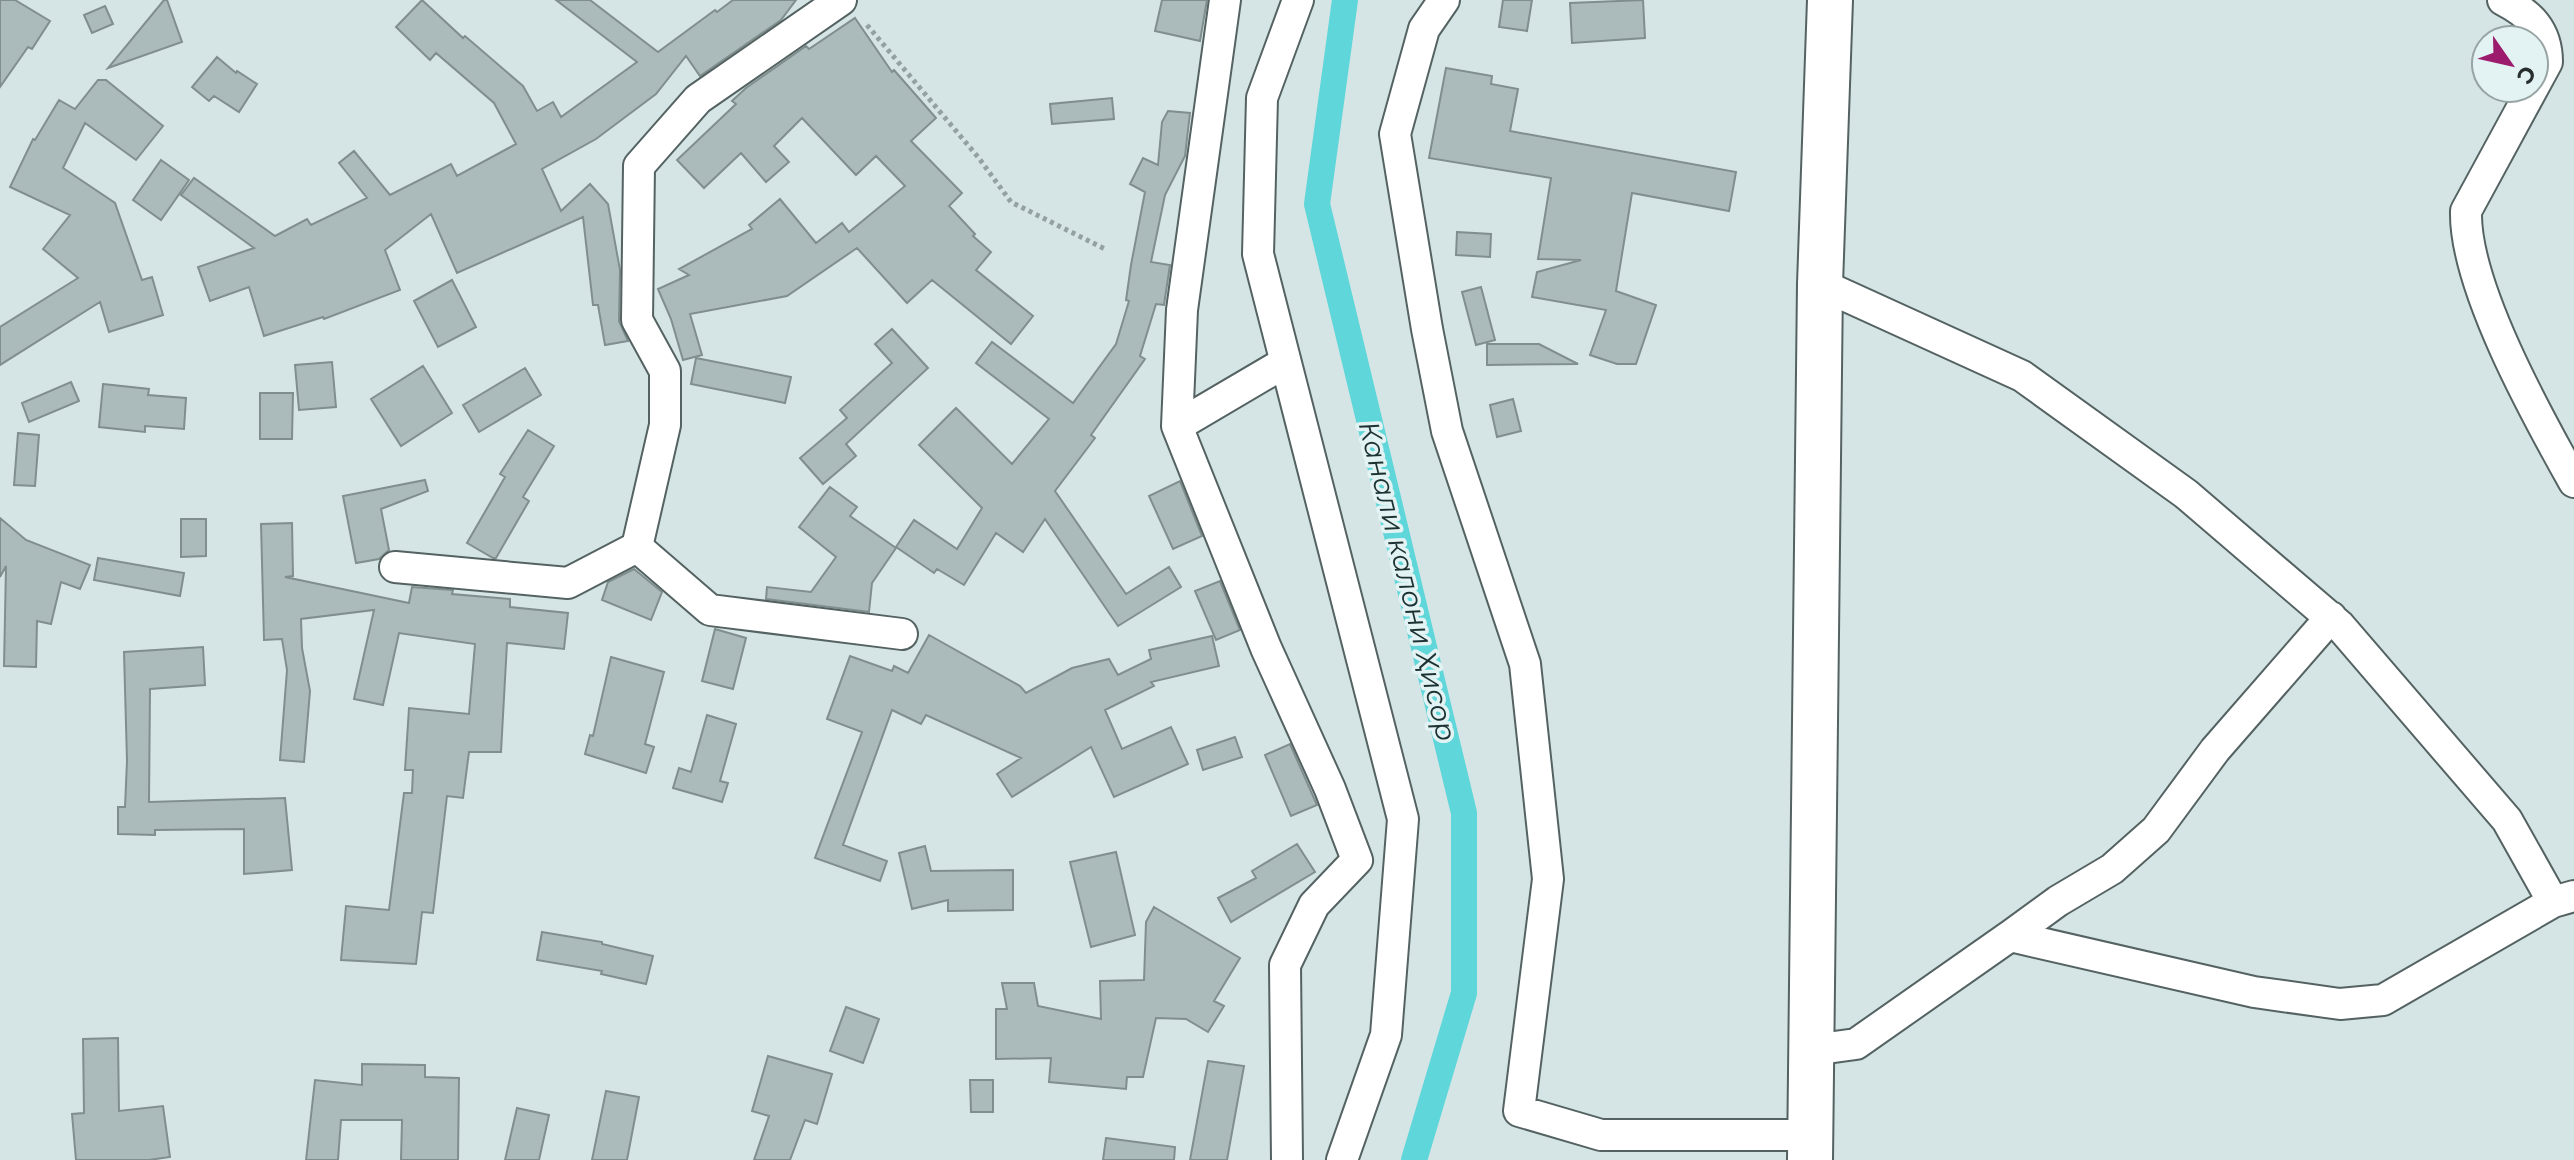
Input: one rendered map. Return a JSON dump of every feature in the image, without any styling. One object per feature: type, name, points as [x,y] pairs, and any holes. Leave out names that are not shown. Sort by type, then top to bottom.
[{"type":"main road","points":[[1810,1148],[1820,284],[1830,0]]},
{"type":"street","points":[[395,567],[568,583],[637,547],[665,425],[665,371],[637,320],[639,166],[698,99],[841,0]]},
{"type":"street","points":[[1225,0],[1182,310],[1177,426],[1266,648],[1330,789],[1357,860],[1314,905],[1285,965],[1287,1160]]},
{"type":"street","points":[[1298,0],[1262,98],[1258,254],[1403,819],[1386,1035],[1342,1160]]},
{"type":"street","points":[[1444,0],[1424,29],[1395,134],[1447,431],[1525,664],[1548,879],[1519,1111],[1601,1135],[1810,1148]]},
{"type":"street","points":[[2503,0],[2519,8],[2538,28],[2547,43],[2547,62],[2477,188],[2466,211],[2465,233],[2488,308],[2541,423],[2574,482]]},
{"type":"street","points":[[1820,284],[2022,376],[2186,494],[2331,617],[2507,820],[2564,899],[2383,1000],[2340,1004],[2254,992],[2010,936]]},
{"type":"street","points":[[1177,426],[1284,363]]},
{"type":"street","points":[[637,547],[710,610],[902,634]]},
{"type":"street","points":[[1812,1050],[1856,1044],[2058,901],[2112,869],[2156,830],[2215,750],[2331,617]]},
{"type":"path","points":[[867,25],[978,157],[1011,202],[1107,250]]},
{"type":"building","points":[[0,0],[15,0],[50,21],[32,49],[28,47],[0,87]]},
{"type":"building","points":[[167,0],[182,42],[108,68]]},
{"type":"building","points":[[422,0],[523,86],[537,111],[553,102],[561,117],[637,62],[556,0],[590,0],[658,52],[733,0],[796,0],[781,20],[700,76],[686,56],[656,94],[596,139],[542,169],[561,211],[590,184],[608,204],[620,270],[619,321],[628,341],[605,345],[598,305],[593,305],[583,217],[457,273],[431,214],[385,250],[400,290],[324,319],[264,336],[249,287],[210,301],[198,267],[254,248],[181,195],[194,178],[275,236],[307,219],[311,225],[367,198],[339,163],[354,151],[390,195],[451,164],[457,176],[516,144],[494,103],[436,53],[430,60],[396,27]]},
{"type":"building","points":[[1162,0],[1207,0],[1200,41],[1155,31]]},
{"type":"building","points":[[1503,0],[1532,0],[1527,31],[1499,27]]},
{"type":"building","points":[[1643,0],[1645,38],[1572,43],[1570,3]]},
{"type":"building","points":[[105,6],[113,24],[92,33],[84,15]]},
{"type":"building","points":[[855,18],[892,72],[894,70],[936,118],[911,141],[962,193],[949,206],[975,234],[973,236],[991,252],[976,270],[1033,316],[1011,344],[932,280],[907,303],[857,248],[787,296],[690,314],[702,355],[683,360],[658,289],[689,275],[679,269],[752,229],[749,225],[780,199],[816,243],[842,223],[849,232],[905,186],[876,156],[856,175],[802,118],[774,146],[789,162],[766,182],[741,153],[704,188],[677,160],[736,104],[732,101],[746,88],[806,46],[809,49]]},
{"type":"building","points":[[217,57],[236,73],[257,84],[239,112],[214,96],[209,101],[192,87]]},
{"type":"building","points":[[1446,68],[1492,76],[1491,84],[1518,89],[1510,131],[1736,172],[1729,211],[1632,193],[1616,291],[1656,305],[1636,364],[1617,364],[1590,355],[1606,310],[1532,297],[1537,272],[1581,260],[1538,259],[1551,178],[1429,158]]},
{"type":"building","points":[[98,80],[106,80],[163,126],[136,160],[85,123],[63,168],[115,203],[142,280],[152,277],[163,315],[109,332],[100,302],[0,365],[0,327],[78,278],[43,249],[70,215],[10,187],[33,139],[59,100],[75,109]]},
{"type":"building","points":[[1112,98],[1114,119],[1052,124],[1050,104]]},
{"type":"building","points":[[1168,111],[1190,113],[1185,156],[1165,195],[1151,262],[1170,265],[1164,305],[1156,304],[1140,356],[1145,359],[1091,435],[1095,438],[1055,491],[1126,594],[1169,567],[1181,587],[1118,626],[1045,519],[1023,552],[996,533],[964,585],[937,569],[934,573],[896,547],[914,520],[957,549],[982,508],[919,445],[956,408],[1012,464],[1049,419],[976,363],[992,342],[1073,403],[1116,344],[1129,301],[1126,300],[1131,265],[1145,192],[1130,184],[1143,158],[1158,165],[1162,122]]},
{"type":"building","points":[[161,160],[189,180],[161,220],[133,200]]},
{"type":"building","points":[[1457,232],[1491,234],[1490,257],[1456,255]]},
{"type":"building","points":[[452,280],[476,327],[438,347],[414,301]]},
{"type":"building","points":[[1481,287],[1495,340],[1476,345],[1462,292]]},
{"type":"building","points":[[892,329],[928,368],[846,444],[856,456],[823,484],[800,458],[847,418],[840,410],[892,363],[875,344]]},
{"type":"building","points":[[1487,344],[1539,344],[1578,364],[1487,365]]},
{"type":"building","points":[[696,358],[791,377],[785,403],[691,384]]},
{"type":"building","points":[[332,362],[336,407],[299,410],[295,365]]},
{"type":"building","points":[[423,366],[452,413],[401,446],[371,399]]},
{"type":"building","points":[[525,368],[541,395],[479,432],[463,405]]},
{"type":"building","points":[[71,382],[79,401],[29,422],[22,403]]},
{"type":"building","points":[[103,384],[149,389],[148,395],[186,398],[184,429],[145,426],[145,432],[99,427]]},
{"type":"building","points":[[260,393],[293,393],[292,439],[260,439]]},
{"type":"building","points":[[1513,399],[1521,431],[1497,437],[1490,405]]},
{"type":"building","points":[[528,430],[554,446],[523,497],[529,501],[496,558],[493,558],[467,543],[505,477],[500,474]]},
{"type":"building","points":[[18,433],[39,435],[35,486],[14,485]]},
{"type":"building","points":[[425,480],[428,491],[381,509],[389,550],[379,559],[356,563],[343,496]]},
{"type":"building","points":[[1180,481],[1202,536],[1173,549],[1149,496]]},
{"type":"building","points":[[830,487],[857,507],[850,516],[896,548],[872,583],[869,612],[766,599],[767,587],[811,592],[836,557],[799,527]]},
{"type":"building","points":[[0,518],[26,540],[90,565],[80,589],[61,582],[51,624],[37,621],[36,667],[4,666],[6,566],[0,577]]},
{"type":"building","points":[[181,519],[206,519],[206,556],[181,557]]},
{"type":"building","points":[[292,523],[293,576],[285,577],[409,603],[412,587],[510,599],[510,607],[568,613],[564,649],[507,643],[501,752],[469,752],[463,798],[447,796],[433,913],[422,912],[416,964],[341,960],[346,906],[389,910],[404,793],[412,793],[413,770],[405,770],[409,708],[469,714],[475,644],[399,633],[383,705],[354,699],[374,610],[301,619],[302,648],[310,691],[304,762],[280,760],[287,670],[282,639],[264,640],[261,524]]},
{"type":"building","points":[[98,558],[184,573],[180,596],[94,580]]},
{"type":"building","points":[[634,569],[662,592],[651,620],[602,600],[608,582]]},
{"type":"building","points":[[1220,581],[1240,630],[1216,640],[1195,591]]},
{"type":"building","points":[[715,629],[746,638],[733,689],[702,681]]},
{"type":"building","points":[[929,635],[1020,686],[1026,693],[1072,668],[1109,659],[1118,675],[1151,659],[1149,650],[1212,636],[1219,666],[1151,682],[1154,686],[1105,710],[1122,749],[1171,727],[1188,764],[1114,797],[1091,747],[1012,797],[997,774],[1021,758],[926,715],[921,724],[892,710],[843,845],[887,861],[880,881],[815,858],[862,732],[827,719],[850,656],[892,671],[894,666],[908,673]]},
{"type":"building","points":[[203,647],[205,685],[150,689],[149,802],[285,798],[292,870],[244,874],[244,829],[155,830],[155,835],[118,834],[118,807],[125,807],[127,761],[124,652]]},
{"type":"building","points":[[611,657],[664,672],[645,744],[654,747],[646,773],[585,754],[590,735],[593,736]]},
{"type":"building","points":[[707,715],[736,724],[720,781],[728,783],[722,802],[673,788],[679,768],[691,772]]},
{"type":"building","points":[[1235,737],[1242,757],[1203,770],[1197,750]]},
{"type":"building","points":[[1290,744],[1317,805],[1291,816],[1265,755]]},
{"type":"building","points":[[1297,844],[1315,872],[1231,922],[1218,898],[1256,878],[1252,871]]},
{"type":"building","points":[[925,846],[931,871],[1013,870],[1013,910],[948,911],[948,900],[912,909],[899,853]]},
{"type":"building","points":[[1116,852],[1135,935],[1091,947],[1070,862]]},
{"type":"building","points":[[1154,907],[1240,958],[1214,1001],[1224,1006],[1208,1032],[1186,1019],[1156,1018],[1143,1077],[1127,1077],[1126,1089],[1049,1082],[1051,1058],[996,1059],[996,1009],[1007,1009],[1002,983],[1034,983],[1038,1006],[1101,1019],[1100,981],[1144,980],[1146,922]]},
{"type":"building","points":[[542,932],[602,942],[653,956],[646,984],[601,974],[602,971],[537,960]]},
{"type":"building","points":[[846,1007],[879,1019],[863,1063],[830,1051]]},
{"type":"building","points":[[118,1038],[119,1111],[163,1106],[170,1157],[76,1160],[72,1114],[84,1113],[83,1039]]},
{"type":"building","points":[[768,1056],[832,1074],[817,1124],[805,1120],[790,1160],[754,1160],[769,1116],[752,1111]]},
{"type":"building","points":[[1208,1061],[1244,1066],[1227,1160],[1190,1160]]},
{"type":"building","points":[[362,1064],[425,1065],[425,1077],[459,1078],[458,1160],[401,1160],[402,1120],[341,1120],[338,1160],[306,1160],[315,1080],[362,1085]]},
{"type":"building","points":[[970,1080],[993,1080],[993,1112],[971,1112]]},
{"type":"building","points":[[606,1091],[639,1097],[627,1160],[592,1160]]},
{"type":"building","points":[[517,1108],[549,1115],[539,1160],[505,1160]]},
{"type":"building","points":[[1106,1138],[1175,1147],[1174,1160],[1103,1160]]},
{"type":"waterway","name":"Канали калони Ҳисор","points":[[1345,0],[1317,204],[1464,813],[1464,993],[1414,1160]]}]
